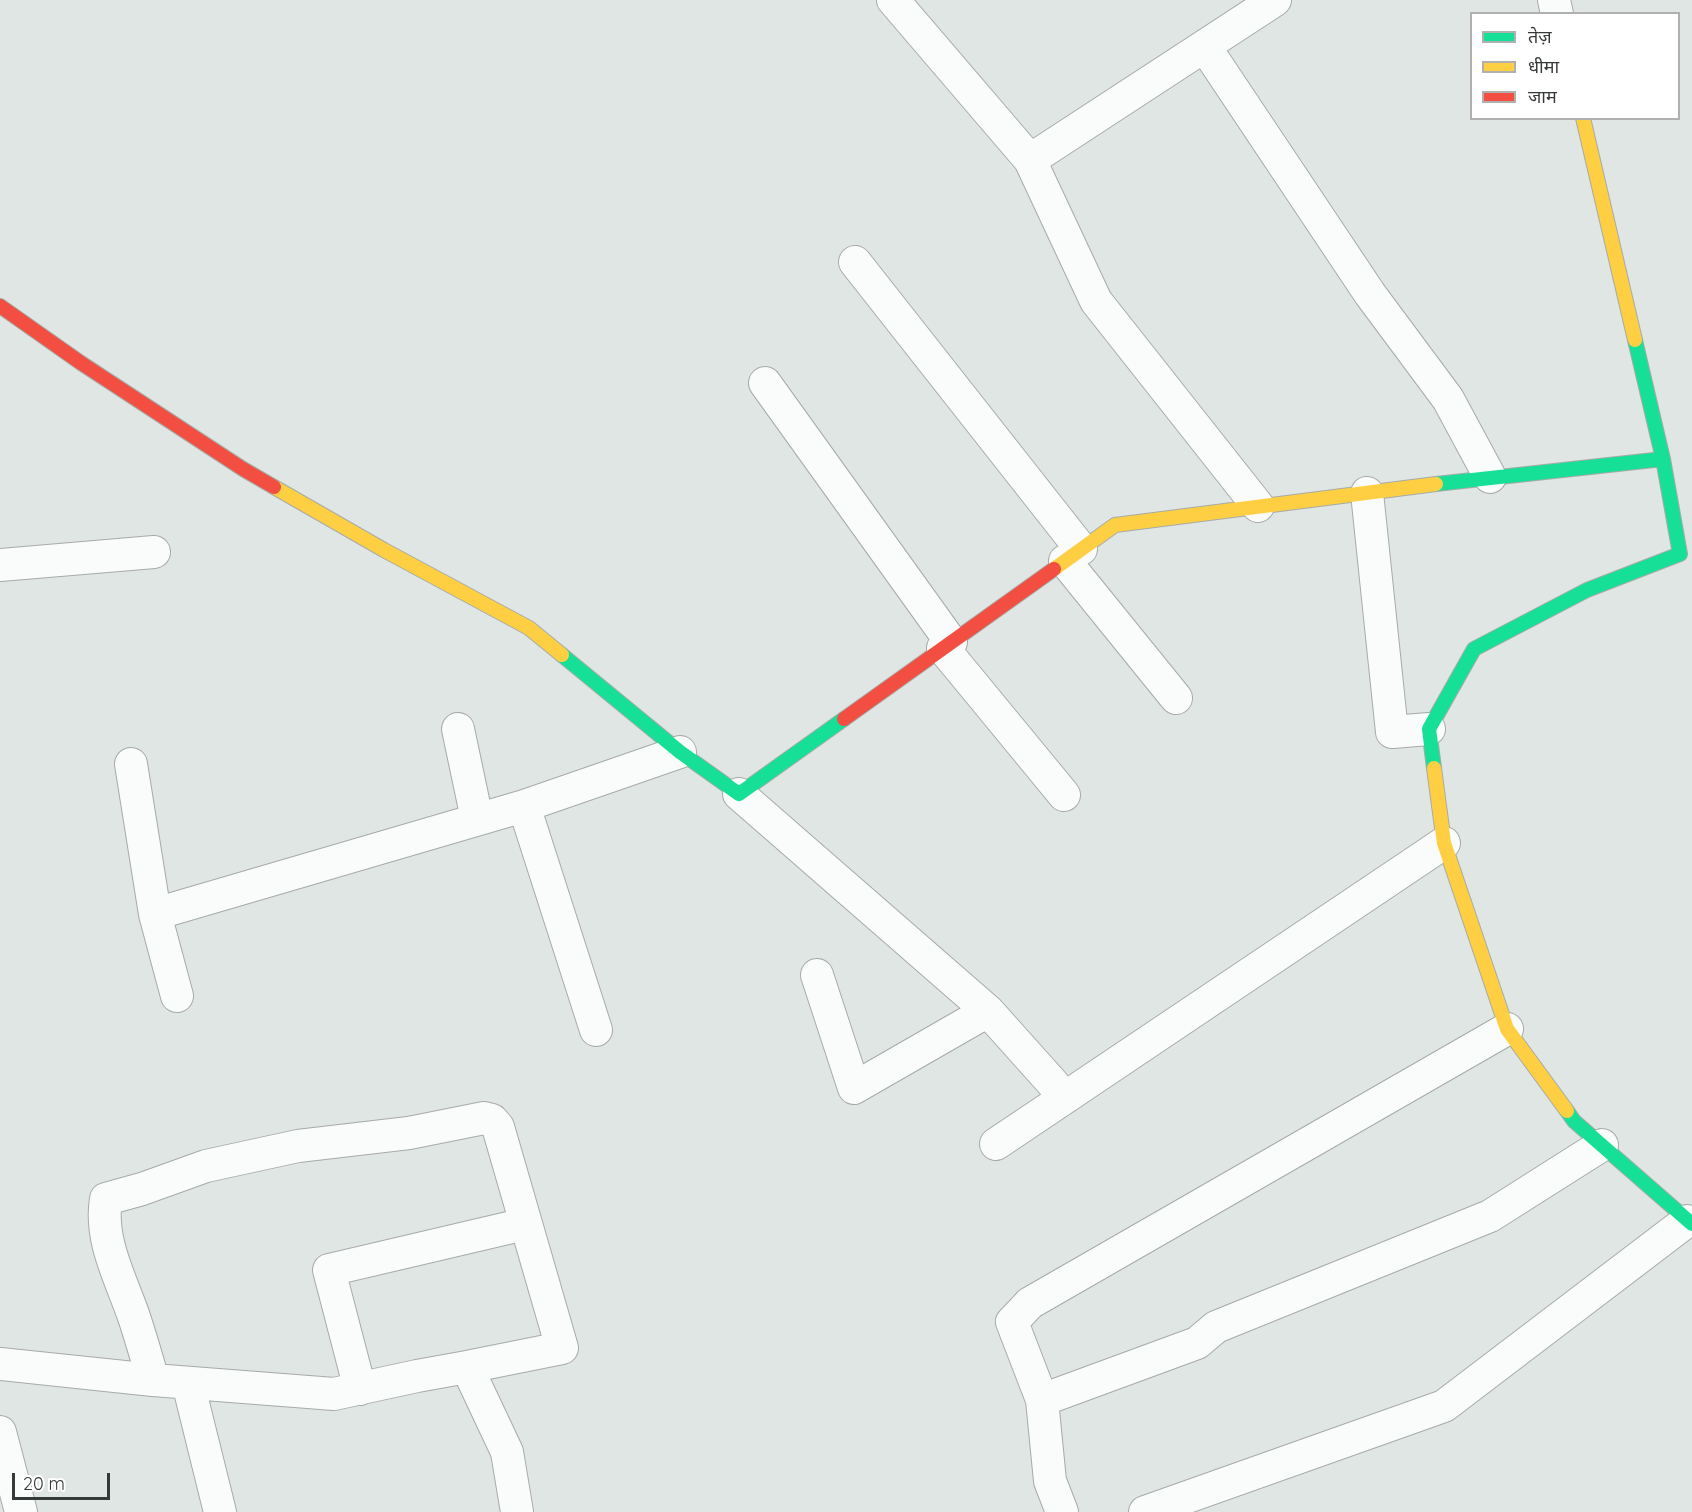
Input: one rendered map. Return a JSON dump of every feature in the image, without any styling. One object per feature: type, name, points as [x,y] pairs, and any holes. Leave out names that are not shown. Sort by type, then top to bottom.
[{"type":"street","points":[[893,0],[1030,160],[1096,301],[1258,506]]},
{"type":"street","points":[[1030,160],[1275,0]]},
{"type":"street","points":[[1205,47],[1370,294],[1448,399],[1490,477]]},
{"type":"street","points":[[1145,1512],[1444,1406],[1689,1222],[1574,1121],[1507,1029],[1444,843],[1429,729],[1474,649],[1587,590],[1680,554],[1663,459],[1582,120]]},
{"type":"street","points":[[855,262],[1073,555],[1176,698]]},
{"type":"street","points":[[0,306],[81,363],[243,469],[384,550],[529,628],[680,752],[739,794],[988,1011],[1065,1097]]},
{"type":"street","points":[[765,383],[947,645],[1064,795]]},
{"type":"street","points":[[739,794],[1115,525],[1490,477],[1663,459]]},
{"type":"street","points":[[1367,493],[1392,732],[1429,729]]},
{"type":"street","points":[[0,565],[154,552]]},
{"type":"street","points":[[458,729],[477,819]]},
{"type":"street","points":[[155,914],[524,806],[680,752]]},
{"type":"street","points":[[130,764],[155,914],[177,996]]},
{"type":"street","points":[[524,806],[596,1030]]},
{"type":"street","points":[[996,1144],[1444,843]]},
{"type":"street","points":[[817,975],[854,1088],[988,1011]]},
{"type":"street","points":[[1062,1512],[1050,1481],[1042,1400],[1012,1322],[1030,1303],[1507,1029]]},
{"type":"street","points":[[0,1364],[153,1380],[334,1394],[562,1348],[498,1127],[492,1120],[484,1118],[409,1133],[298,1146],[206,1166],[106,1199],[104,1213],[107,1241],[135,1319],[153,1380]]},
{"type":"street","points":[[1042,1400],[1197,1343],[1216,1327],[1490,1216],[1602,1145]]},
{"type":"street","points":[[360,1389],[329,1270],[525,1224]]},
{"type":"street","points":[[467,1367],[507,1452],[517,1512]]},
{"type":"street","points":[[188,1383],[219,1512]]},
{"type":"street","points":[[0,1432],[21,1512]]},
{"type":"traffic: fast","points":[[1434,768],[1429,729],[1474,649],[1587,590],[1680,554],[1663,459],[1635,340]]},
{"type":"traffic: fast","points":[[1436,484],[1663,459]]},
{"type":"traffic: fast","points":[[562,655],[680,752],[739,794],[844,719]]},
{"type":"traffic: fast","points":[[1567,1111],[1574,1121],[1692,1224]]},
{"type":"traffic: slow","points":[[1583,120],[1635,340]]},
{"type":"traffic: slow","points":[[1054,569],[1115,525],[1436,484]]},
{"type":"traffic: slow","points":[[274,487],[384,550],[529,628],[562,655]]},
{"type":"traffic: slow","points":[[1434,768],[1444,843],[1507,1029],[1567,1111]]},
{"type":"traffic: jam","points":[[0,306],[81,363],[274,487]]},
{"type":"traffic: jam","points":[[844,719],[1054,569]]}]
